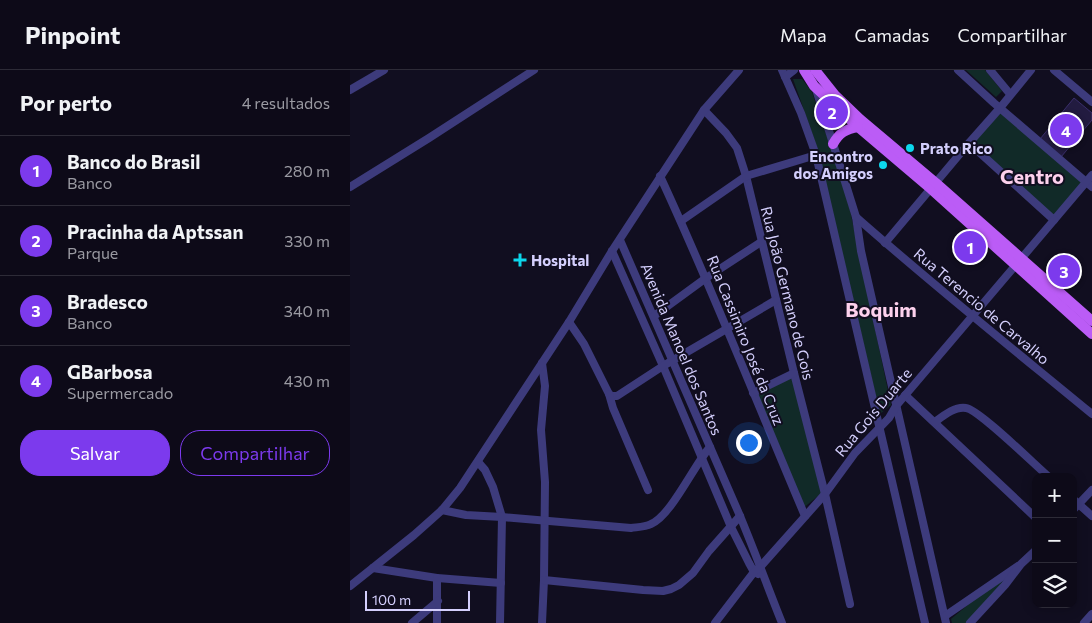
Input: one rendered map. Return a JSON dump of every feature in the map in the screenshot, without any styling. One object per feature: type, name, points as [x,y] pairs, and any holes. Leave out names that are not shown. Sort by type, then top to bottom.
[{"type":"main road","points":[[804,70],[814,86],[858,127],[933,186]]},
{"type":"main road","points":[[814,70],[835,95],[860,119],[1018,262],[1092,334]]},
{"type":"main road","points":[[833,144],[843,132],[850,128],[858,127]]},
{"type":"main road","points":[[1018,262],[1092,321]]},
{"type":"street","points":[[350,90],[384,70]]},
{"type":"street","points":[[350,187],[534,70]]},
{"type":"street","points":[[350,586],[414,535],[442,510],[460,488],[569,322],[612,251],[704,110],[739,70]]},
{"type":"street","points":[[794,70],[784,74],[801,112],[816,155],[925,623]]},
{"type":"street","points":[[958,70],[1000,108],[1090,181]]},
{"type":"street","points":[[990,70],[1010,94]]},
{"type":"street","points":[[885,243],[1031,70]]},
{"type":"street","points":[[1054,70],[1092,102]]},
{"type":"street","points":[[814,86],[856,217],[861,251],[946,620],[1032,554]]},
{"type":"street","name":"Rua João Germano de Gois","points":[[704,110],[726,133],[737,148],[746,176],[794,374],[826,494],[850,604]]},
{"type":"street","points":[[968,143],[1054,220]]},
{"type":"street","points":[[681,221],[746,176],[816,155]]},
{"type":"street","name":"Rua Cassimiro José da Cruz","points":[[660,176],[706,278],[805,516]]},
{"type":"street","name":"Rua Gois Duarte","points":[[715,623],[754,572],[826,494],[855,453],[889,418],[896,406],[1018,262],[1090,181]]},
{"type":"street","name":"Rua Terencio de Carvalho","points":[[856,217],[973,317],[1092,414]]},
{"type":"street","name":"Avenida Manoel dos Santos","points":[[620,240],[740,516],[782,623]]},
{"type":"street","points":[[654,316],[706,278],[761,242]]},
{"type":"street","name":"Avenida Manoel dos Santos","points":[[612,251],[731,527],[754,572],[765,580]]},
{"type":"street","points":[[613,395],[776,300]]},
{"type":"street","points":[[569,322],[582,340],[613,395],[613,408],[648,490]]},
{"type":"street","points":[[542,363],[545,386],[541,430],[545,482],[542,623]]},
{"type":"street","points":[[753,393],[794,374]]},
{"type":"street","points":[[906,395],[1032,514]]},
{"type":"street","points":[[934,422],[955,409],[968,408],[983,418],[1044,473]]},
{"type":"street","points":[[442,510],[466,515],[632,528],[642,527],[652,524],[659,518],[676,497],[702,456],[710,447]]},
{"type":"street","points":[[478,462],[485,470],[493,487],[502,517],[500,623]]},
{"type":"street","points":[[1077,502],[1092,490]]},
{"type":"street","points":[[1077,505],[1092,516]]},
{"type":"street","points":[[544,580],[642,590],[663,591],[671,589],[679,586],[693,573],[709,551],[740,516]]},
{"type":"street","points":[[970,623],[1005,585],[1021,564]]},
{"type":"street","points":[[373,568],[437,578],[501,583]]},
{"type":"street","points":[[437,578],[438,623]]},
{"type":"street","points":[[412,623],[438,601]]},
{"type":"street","points":[[1084,623],[1092,614]]},
{"type":"green space","points":[[966,70],[985,70],[1002,91],[996,97]]},
{"type":"green space","points":[[793,79],[802,79],[812,92],[850,210],[891,405],[880,414],[818,150]]},
{"type":"green space","points":[[1001,113],[1085,181],[1051,219],[969,147]]},
{"type":"green space","points":[[794,376],[823,492],[802,509],[757,395]]},
{"type":"green space","points":[[1005,574],[1009,578],[968,623],[952,623],[951,619]]},
{"type":"building","points":[[1074,98],[1092,113],[1092,120],[1061,157],[1040,139]]},
{"type":"place","name":"Pracinha da Aptssan","points":[[832,112]]},
{"type":"place","name":"GBarbosa","points":[[1066,130]]},
{"type":"place","name":"Prato Rico","points":[[910,148]]},
{"type":"place","name":"Encontro dos Amigos","points":[[883,165]]},
{"type":"place","name":"Banco do Brasil","points":[[970,247]]},
{"type":"place","name":"Hospital","points":[[520,260]]},
{"type":"place","name":"Bradesco","points":[[1064,271]]},
{"type":"district","name":"Centro","points":[[1032,176]]},
{"type":"district","name":"Boquim","points":[[881,309]]}]
